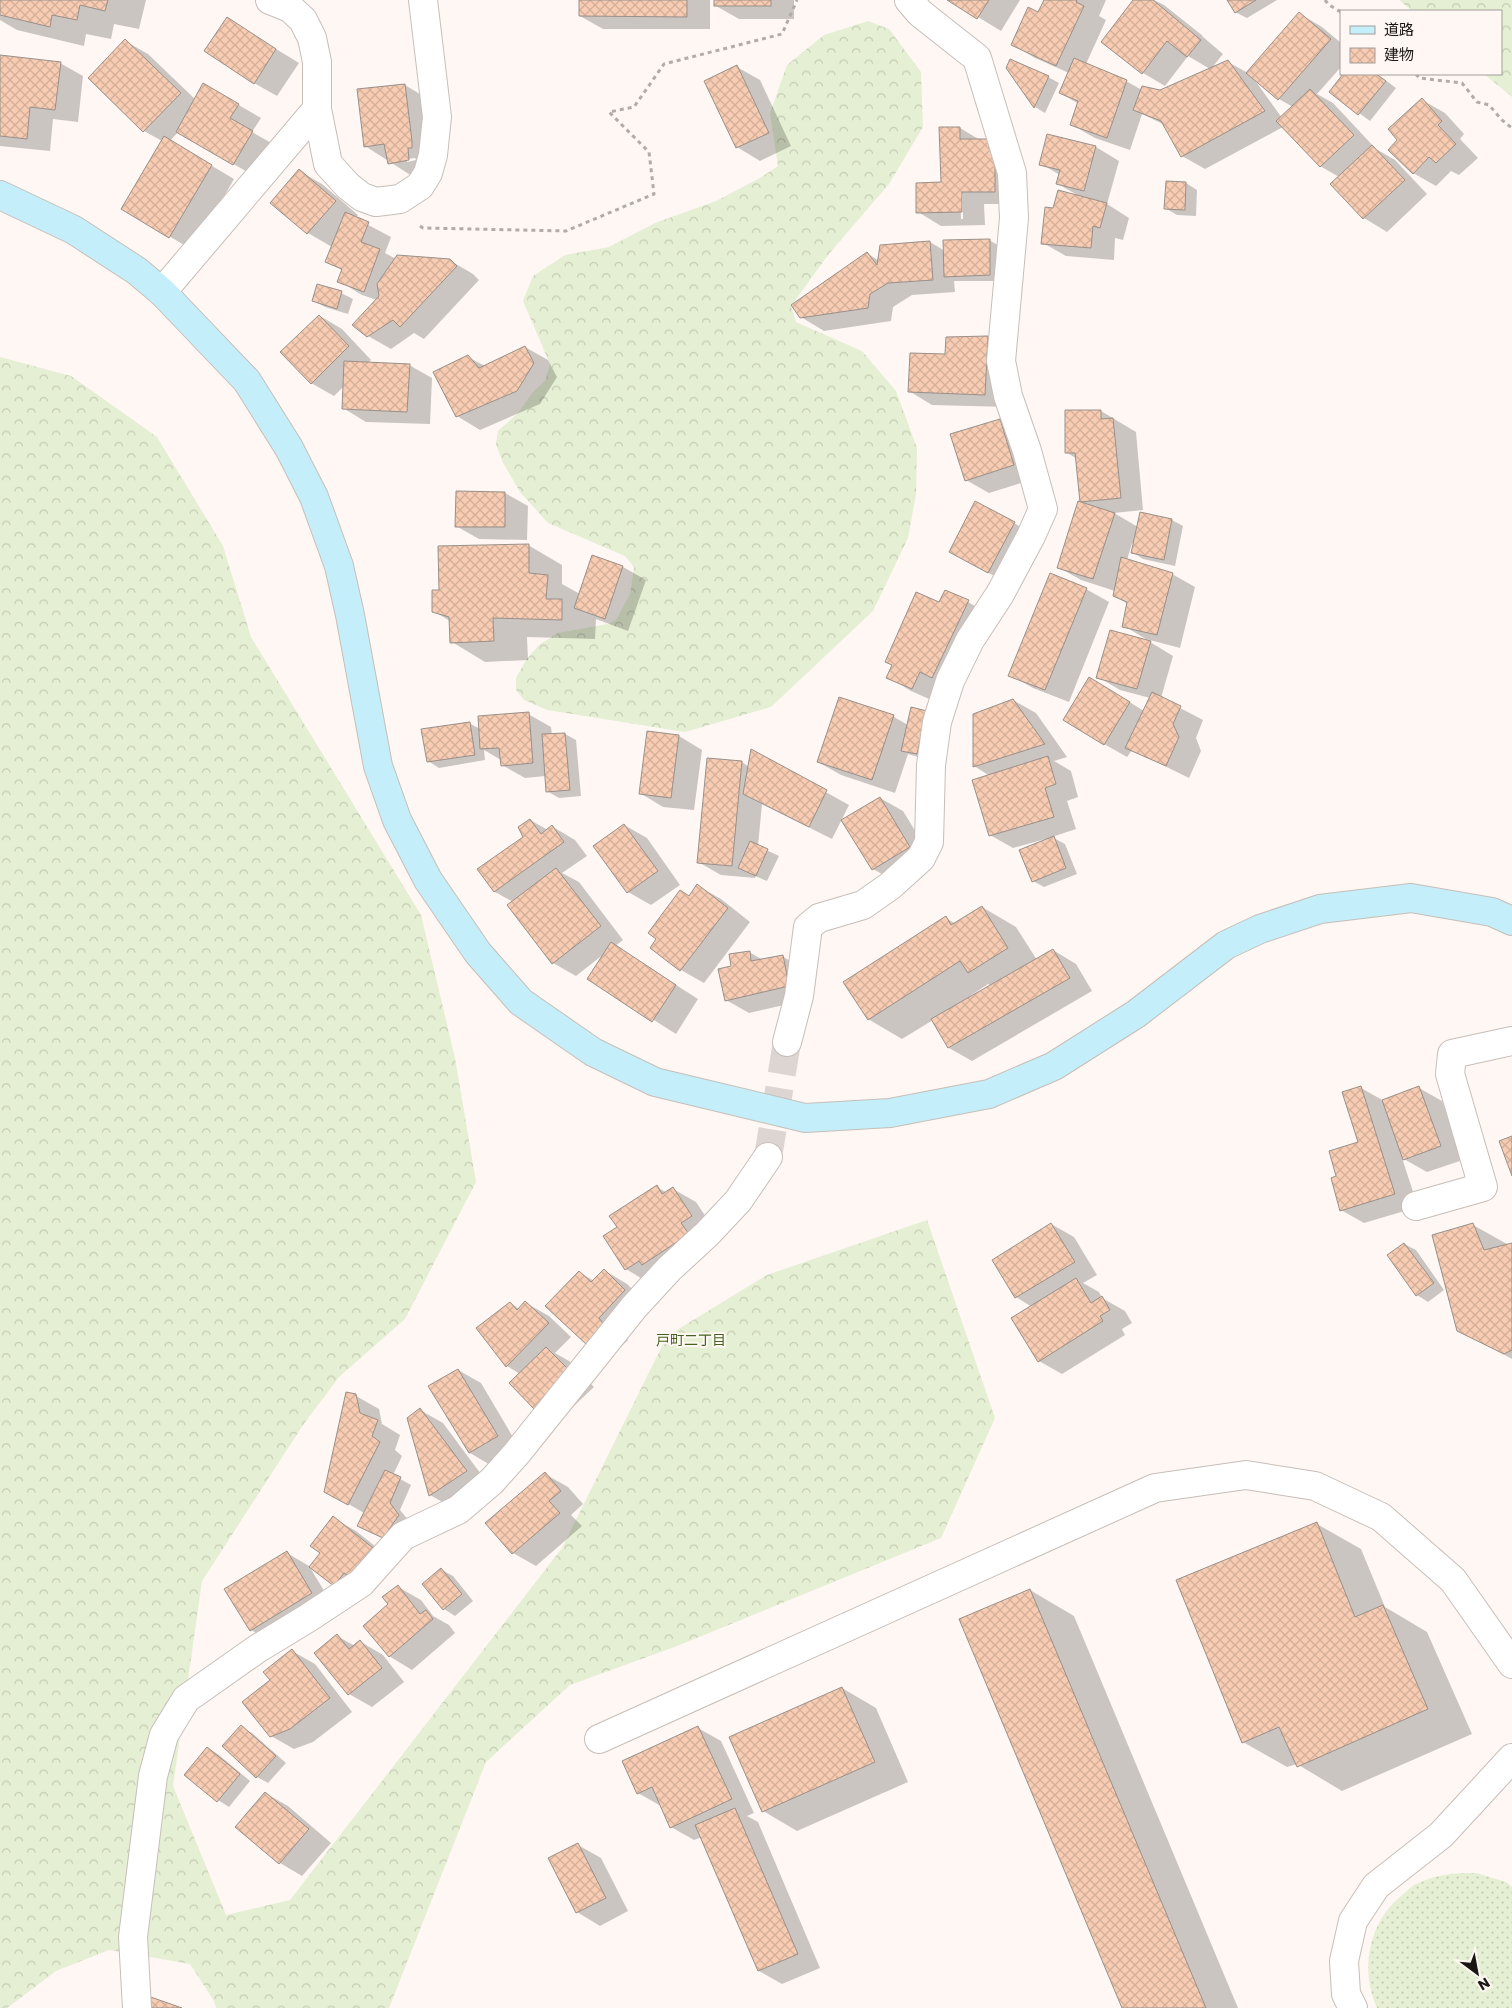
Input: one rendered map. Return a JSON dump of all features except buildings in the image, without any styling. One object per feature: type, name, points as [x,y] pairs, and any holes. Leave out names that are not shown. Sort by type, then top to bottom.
[{"type":"street","points":[[270,0],[290,8],[303,20],[312,38],[317,62],[317,109],[328,164],[348,186],[362,197],[376,202],[400,199],[420,186],[428,173],[434,155],[437,117],[424,0]]},
{"type":"street","points":[[787,1042],[799,996],[808,927],[819,918],[863,905],[890,886],[921,858],[929,842],[931,765],[937,722],[950,682],[970,640],[1000,594],[1032,536],[1043,509],[1030,458],[1008,396],[1001,361],[1014,218],[1012,173],[978,58],[920,14],[909,0]]},
{"type":"street","points":[[162,292],[317,109]]},
{"type":"street","points":[[0,195],[74,230],[137,271],[162,292],[247,381],[289,448],[314,497],[341,574],[378,766],[397,820],[428,880],[478,953],[521,1002],[593,1052],[654,1082],[806,1118],[899,1111],[989,1094],[1054,1066],[1136,1014],[1226,945],[1260,929],[1320,909],[1411,898],[1492,912],[1512,921]]},
{"type":"street","points":[[1416,1206],[1483,1187],[1450,1074],[1452,1054],[1512,1040]]},
{"type":"street","points":[[137,2008],[134,1937],[153,1776],[164,1735],[186,1699],[257,1649],[361,1583],[404,1536],[458,1510],[492,1481],[517,1453],[634,1306],[738,1201],[768,1157]]},
{"type":"street","points":[[599,1739],[1155,1488],[1246,1475],[1315,1486],[1381,1517],[1453,1580],[1512,1664]]},
{"type":"street","points":[[1353,2008],[1346,1994],[1344,1961],[1353,1921],[1376,1886],[1441,1836],[1512,1758]]},
{"type":"path","points":[[423,228],[566,231],[654,194],[649,152],[609,112],[634,107],[664,64],[782,34],[797,0]]},
{"type":"path","points":[[1325,0],[1329,6],[1340,12]]},
{"type":"path","points":[[1417,75],[1419,78],[1462,83],[1476,102],[1489,106],[1512,128]]},
{"type":"green space","points":[[1399,0],[1512,0],[1512,97],[1485,75],[1502,75],[1502,10],[1411,10]]},
{"type":"green space","points":[[868,21],[889,29],[921,72],[923,127],[889,184],[828,255],[791,306],[796,322],[862,351],[896,391],[917,448],[916,494],[908,538],[873,611],[771,707],[685,732],[547,710],[524,700],[516,690],[516,678],[526,660],[539,645],[558,633],[608,624],[616,620],[630,594],[634,567],[625,556],[548,523],[520,492],[502,461],[496,444],[498,431],[518,413],[532,393],[545,381],[550,364],[523,301],[533,276],[565,255],[609,247],[655,223],[716,201],[760,178],[778,166],[770,113],[787,65],[824,35]]},
{"type":"green space","points":[[0,357],[71,376],[157,437],[223,546],[251,637],[421,915],[455,1058],[476,1182],[405,1319],[339,1377],[303,1425],[202,1581],[173,1786],[226,1915],[290,1900],[562,1548],[667,1336],[767,1275],[927,1220],[995,1418],[941,1538],[677,1646],[570,1685],[486,1762],[389,2008],[216,2008],[214,2001],[190,1964],[109,1950],[56,1971],[7,2008],[0,2008]]},
{"type":"green space","points":[[1460,1873],[1476,1873],[1506,1882],[1512,1887],[1512,2008],[1377,2008],[1369,1978],[1368,1963],[1374,1933],[1390,1907],[1416,1884],[1431,1878]]},
{"type":"tunnel","points":[[768,1157],[787,1042]]},
{"type":"district","name":"戸町二丁目","points":[[691,1340]]}]
